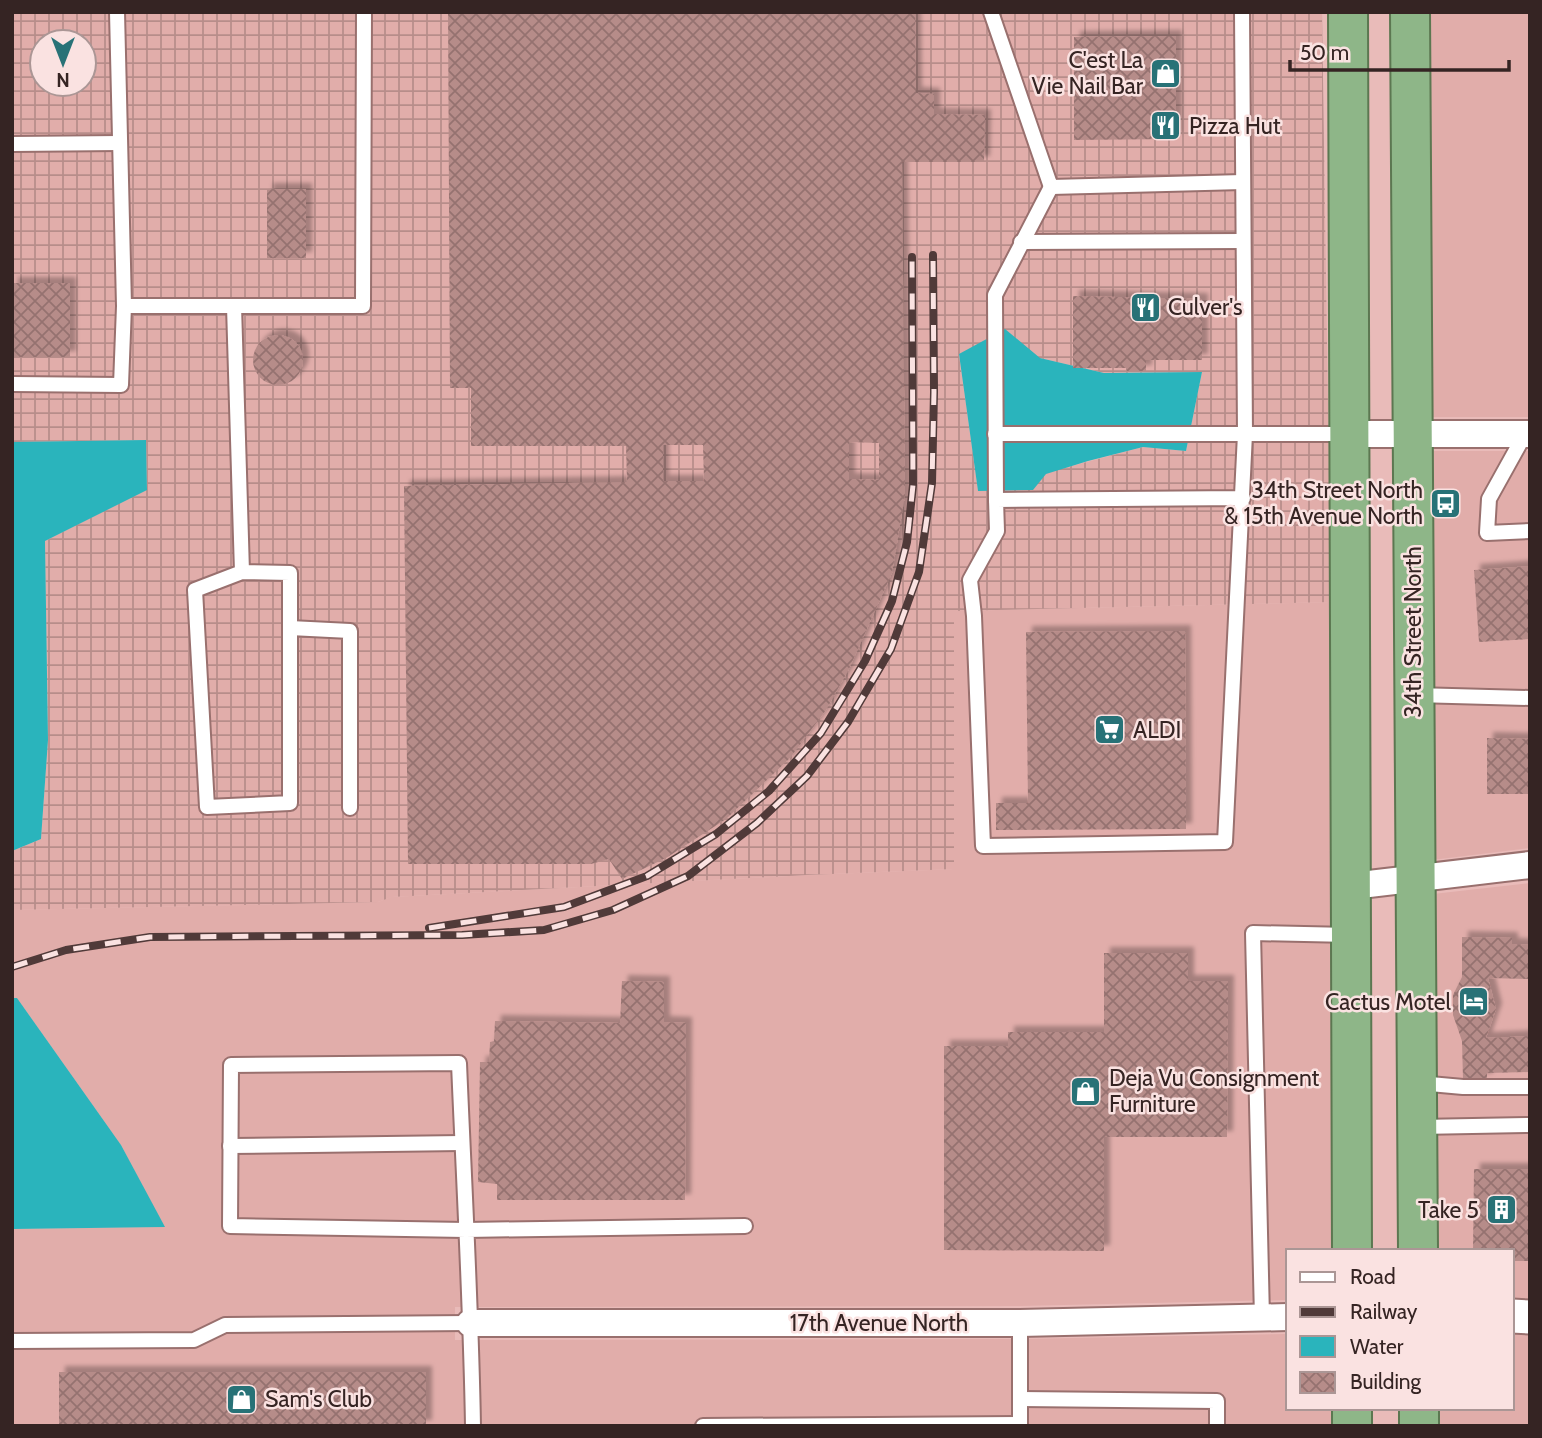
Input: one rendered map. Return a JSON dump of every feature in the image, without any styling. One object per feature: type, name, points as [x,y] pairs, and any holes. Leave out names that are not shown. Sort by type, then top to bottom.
[{"type":"highway","points":[[1348,12],[1352,1249]]},
{"type":"highway","name":"34th Street North","points":[[1410,12],[1418,1249]]},
{"type":"street","points":[[1350,434],[1527,434]]},
{"type":"street","points":[[1352,886],[1530,865]]},
{"type":"street","name":"17th Avenue North","points":[[470,1324],[1020,1322],[1286,1317]]},
{"type":"lane","points":[[12,384],[121,385],[124,306],[117,12]]},
{"type":"lane","points":[[124,306],[363,306],[364,12]]},
{"type":"lane","points":[[990,12],[1051,187],[995,295],[997,531],[970,580],[974,617],[983,846],[1225,842],[1245,434],[1241,12]]},
{"type":"lane","points":[[12,144],[120,143]]},
{"type":"lane","points":[[1051,187],[1243,182]]},
{"type":"lane","points":[[1021,242],[1243,241]]},
{"type":"lane","points":[[234,306],[242,572]]},
{"type":"lane","points":[[995,434],[1350,434]]},
{"type":"lane","points":[[1527,434],[1489,499],[1487,533],[1530,531]]},
{"type":"lane","points":[[996,500],[1243,498]]},
{"type":"lane","points":[[242,572],[290,573],[290,803],[207,807],[195,590],[242,572]]},
{"type":"lane","points":[[290,628],[350,631],[350,808]]},
{"type":"lane","points":[[1414,695],[1530,698]]},
{"type":"lane","points":[[1262,1318],[1253,933],[1352,935]]},
{"type":"lane","points":[[473,1426],[470,1324],[466,1230],[462,1143],[459,1063],[231,1065],[230,1226],[466,1230],[745,1226]]},
{"type":"lane","points":[[1416,1083],[1463,1087],[1530,1087]]},
{"type":"lane","points":[[1418,1127],[1530,1125]]},
{"type":"lane","points":[[230,1146],[462,1143]]},
{"type":"lane","points":[[703,1426],[1020,1425],[1020,1322]]},
{"type":"lane","points":[[12,1341],[194,1340],[225,1325],[470,1324]]},
{"type":"lane","points":[[1020,1399],[1217,1401],[1217,1426]]},
{"type":"shaded area","points":[[12,12],[1322,12],[1331,602],[954,611],[954,869],[392,897],[378,902],[12,910],[12,851],[41,839],[48,740],[45,541],[147,489],[146,440],[12,442]],"holes":[[[959,355],[1040,358],[1104,373],[1202,372],[1186,451],[1143,447],[978,491]]]},
{"type":"shaded area","points":[[1429,12],[1530,12],[1530,417],[1431,417]]},
{"type":"shaded area","points":[[1431,451],[1530,451],[1530,848],[1432,860]]},
{"type":"shaded area","points":[[1331,602],[1337,1249],[1286,1249],[1286,1300],[1020,1306],[455,1307],[455,1340],[1020,1339],[1286,1334],[1286,1410],[1337,1410],[1337,1426],[12,1426],[12,1229],[164,1227],[121,1145],[17,998],[12,998],[12,910],[378,902],[391,897],[954,869],[954,611]]},
{"type":"shaded area","points":[[1530,883],[1530,1300],[1514,1300],[1514,1249],[1433,1249],[1433,894]]},
{"type":"shaded area","points":[[1514,1333],[1530,1334],[1530,1426],[1434,1426],[1434,1410],[1514,1410]]},
{"type":"water","points":[[1005,329],[1040,358],[1104,373],[1202,372],[1186,451],[1143,447],[1046,474],[1033,490],[978,491],[959,354]]},
{"type":"water","points":[[146,440],[147,490],[45,541],[48,740],[41,839],[12,851],[12,442]]},
{"type":"water","points":[[12,998],[17,998],[121,1145],[165,1227],[12,1229]]},
{"type":"building","points":[[448,12],[915,12],[916,93],[934,94],[934,114],[985,115],[984,162],[902,162],[905,495],[892,573],[849,669],[826,710],[790,758],[726,819],[666,858],[622,879],[609,859],[591,864],[408,864],[404,486],[627,482],[626,446],[471,446],[471,388],[450,388]],"holes":[[[849,442],[879,443],[879,480],[849,479]],[[663,445],[703,445],[704,481],[663,481]]]},
{"type":"building","points":[[1176,36],[1176,139],[1074,140],[1074,37]]},
{"type":"building","points":[[267,189],[306,189],[306,258],[267,258]]},
{"type":"building","points":[[12,283],[70,283],[70,357],[12,357]]},
{"type":"building","points":[[1073,296],[1202,299],[1202,360],[1146,360],[1146,371],[1127,371],[1126,368],[1073,368]]},
{"type":"building","points":[[278,335],[296,342],[303,360],[296,378],[278,385],[260,378],[253,360],[260,342]]},
{"type":"building","points":[[1530,566],[1530,639],[1479,642],[1474,570]]},
{"type":"building","points":[[1185,631],[1186,829],[996,830],[996,803],[1028,803],[1026,632]]},
{"type":"building","points":[[1487,738],[1530,739],[1530,794],[1487,794]]},
{"type":"building","name":"Cactus Motel","points":[[1462,937],[1512,938],[1512,944],[1530,945],[1530,979],[1488,978],[1496,1009],[1486,1038],[1530,1036],[1530,1072],[1487,1073],[1487,1079],[1463,1079],[1462,1041],[1453,1015],[1453,995],[1462,977]]},
{"type":"building","name":"Deja Vu Consignment Furniture","points":[[1104,953],[1188,953],[1188,981],[1228,981],[1227,1137],[1104,1137],[1104,1251],[944,1250],[944,1046],[1008,1046],[1008,1032],[1104,1032]]},
{"type":"building","points":[[622,981],[664,982],[664,1022],[686,1023],[685,1200],[497,1200],[497,1184],[478,1182],[480,1062],[489,1062],[495,1021],[620,1023]]},
{"type":"building","name":"Take 5","points":[[1474,1169],[1530,1169],[1530,1261],[1514,1261],[1514,1249],[1473,1249]]},
{"type":"building","name":"Sam's Club","points":[[59,1372],[426,1372],[426,1426],[59,1426]]},
{"type":"railway","points":[[12,967],[66,950],[150,937],[462,935],[544,930],[613,910],[688,876],[757,823],[807,776],[848,722],[891,649],[919,572],[932,483],[933,255]]},
{"type":"railway","points":[[429,928],[564,907],[647,876],[716,834],[769,791],[821,733],[865,661],[892,601],[907,542],[913,485],[912,257]]},
{"type":"place","name":"C'est La Vie Nail Bar","points":[[1166,73]]},
{"type":"place","name":"Pizza Hut","points":[[1166,126]]},
{"type":"place","name":"Culver's","points":[[1145,307]]},
{"type":"place","name":"34th Street North & 15th Avenue North","points":[[1446,503]]},
{"type":"place","name":"ALDI","points":[[1110,730]]},
{"type":"place","name":"Cactus Motel","points":[[1474,1002]]},
{"type":"place","name":"Deja Vu Consignment Furniture","points":[[1086,1091]]},
{"type":"place","name":"Take 5","points":[[1502,1210]]},
{"type":"place","name":"Sam's Club","points":[[242,1399]]}]
